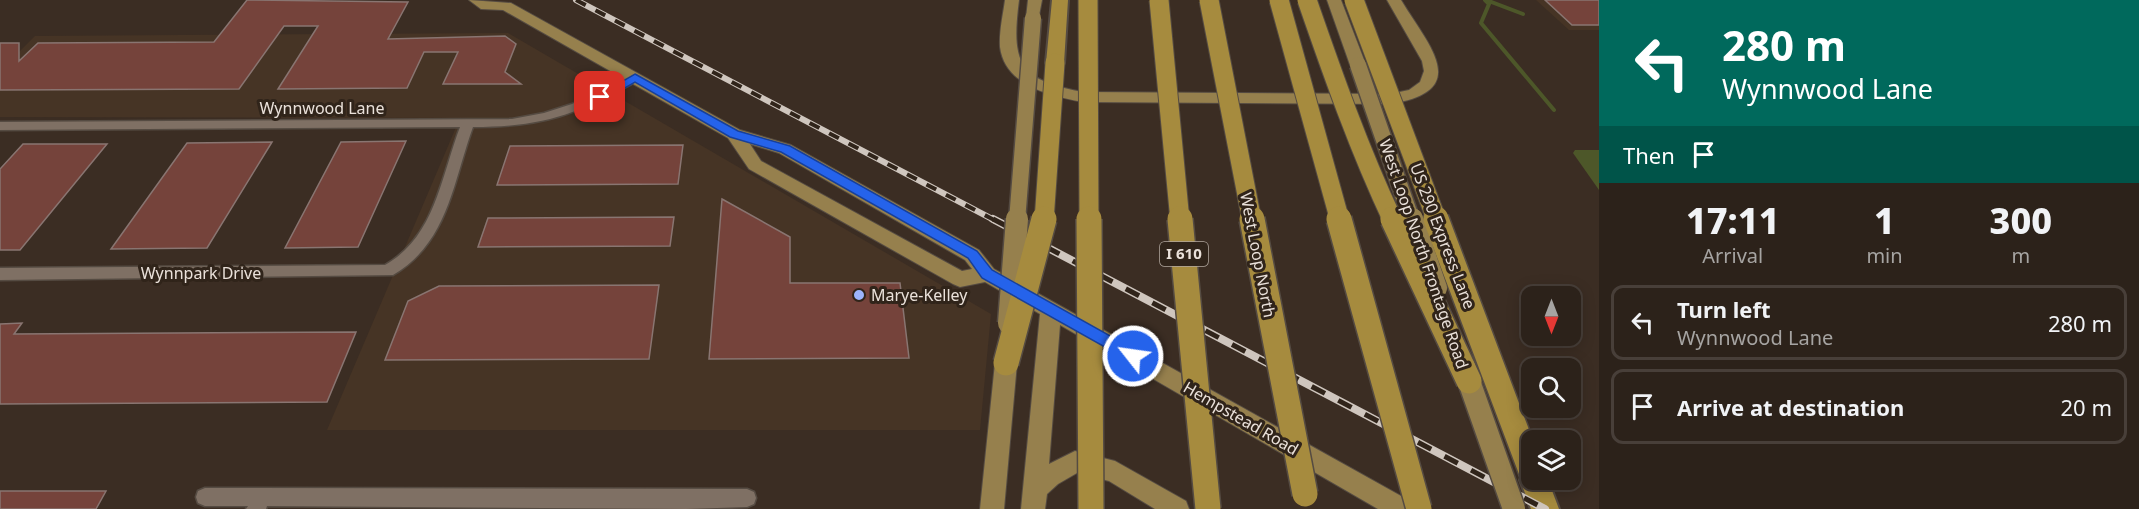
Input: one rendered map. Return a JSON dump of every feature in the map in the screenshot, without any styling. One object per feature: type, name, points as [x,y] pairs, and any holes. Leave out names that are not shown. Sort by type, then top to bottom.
[{"type":"highway","points":[[1006,363],[1044,215],[1060,0]]},
{"type":"highway","points":[[1088,0],[1091,509]]},
{"type":"highway","name":"I 610","points":[[1159,0],[1208,509]]},
{"type":"highway","name":"West Loop North","points":[[1209,0],[1307,504]]},
{"type":"highway","points":[[1280,0],[1419,509]]},
{"type":"highway","points":[[1307,0],[1366,163],[1469,381]]},
{"type":"highway","name":"US 290 Express Lane","points":[[1354,0],[1521,444]]},
{"type":"highway","points":[[1538,490],[1545,509]]},
{"type":"main road","name":"Hempstead Road","points":[[476,0],[486,6],[506,3],[734,134],[785,149],[972,255],[987,274],[1401,509]]},
{"type":"main road","points":[[1012,0],[1007,49],[1011,60],[1038,85],[1065,94],[1095,99],[1390,99],[1408,96],[1425,87],[1433,71],[1430,61],[1394,0]]},
{"type":"main road","name":"West Loop North Frontage Road","points":[[1334,0],[1514,509]]},
{"type":"main road","points":[[992,509],[1034,9]]},
{"type":"main road","name":"Hempstead Road","points":[[734,134],[755,165],[960,279],[987,274]]},
{"type":"main road","points":[[1034,499],[1051,309]]},
{"type":"main road","points":[[1034,499],[1050,476],[1075,462],[1115,472],[1177,509]]},
{"type":"street","name":"Wynnwood Lane","points":[[0,126],[512,123],[557,115],[588,104],[635,77]]},
{"type":"street","name":"Wynnpark Drive","points":[[0,274],[374,273],[401,266],[416,253],[424,242],[451,177],[457,149],[467,125]]},
{"type":"street","points":[[205,498],[259,503],[676,504],[747,498]]},
{"type":"shaded area","points":[[1536,0],[1599,0],[1599,30],[1569,30]]},
{"type":"shaded area","points":[[508,33],[991,314],[980,430],[327,430],[460,118],[0,117],[0,71],[35,36]]},
{"type":"shaded area","points":[[1575,150],[1599,150],[1599,190],[1573,153]]},
{"type":"building","points":[[247,0],[408,2],[388,39],[505,36],[516,44],[505,72],[521,84],[443,84],[458,52],[424,52],[407,88],[278,89],[318,26],[284,26],[239,89],[0,90],[0,43],[19,43],[19,61],[38,43],[214,42]]},
{"type":"building","points":[[1545,0],[1599,0],[1599,25],[1572,25]]},
{"type":"building","points":[[406,141],[358,247],[285,248],[341,142]]},
{"type":"building","points":[[272,142],[207,248],[111,249],[187,143]]},
{"type":"building","points":[[23,144],[107,144],[20,250],[0,250],[0,169]]},
{"type":"building","points":[[683,145],[678,184],[497,185],[510,146]]},
{"type":"building","points":[[722,199],[790,237],[790,283],[900,283],[909,358],[709,359]]},
{"type":"building","points":[[674,217],[670,246],[478,247],[488,218]]},
{"type":"building","points":[[659,285],[649,359],[385,360],[408,301],[439,286]]},
{"type":"building","points":[[22,323],[14,334],[356,332],[327,402],[0,404],[0,324]]},
{"type":"building","points":[[0,491],[106,491],[96,509],[0,509]]},
{"type":"waterway","points":[[1485,0],[1489,4],[1481,23],[1554,110]]},
{"type":"waterway","points":[[1486,0],[1523,14]]},
{"type":"railway","points":[[576,0],[996,221]]},
{"type":"railway","points":[[993,219],[1545,509]]},
{"type":"place","name":"Marye-Kelley","points":[[859,295]]},
{"type":"route","points":[[600,97],[635,77],[734,134],[785,149],[972,255],[987,274],[1133,356]]}]
